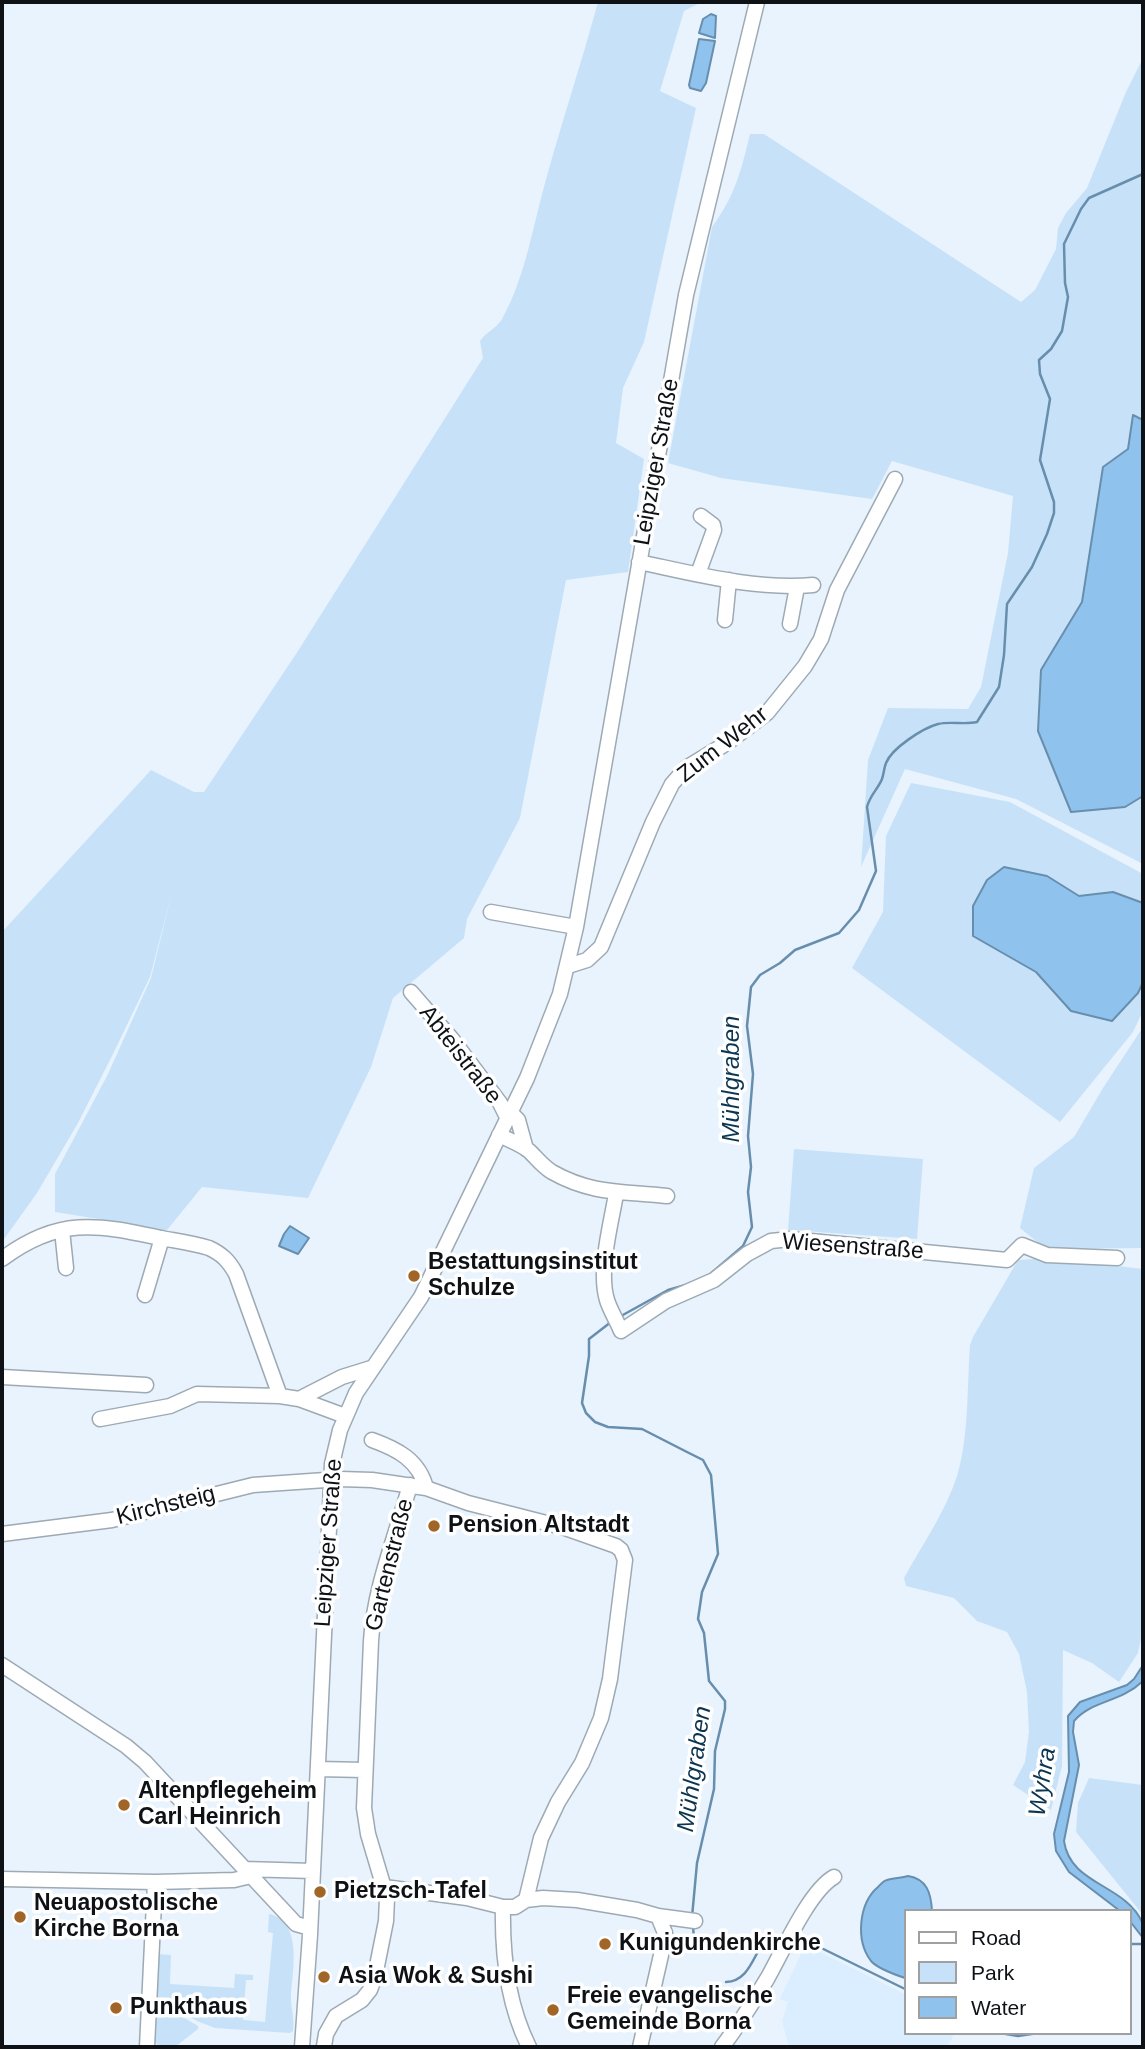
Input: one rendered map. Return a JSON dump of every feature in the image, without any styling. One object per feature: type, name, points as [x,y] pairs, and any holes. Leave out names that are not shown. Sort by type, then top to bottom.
[{"type":"street","name":"Leipziger Straße","points":[[303,2045],[330,1480],[335,1447],[345,1416],[371,1368],[421,1297],[499,1135],[512,1117],[541,1046],[568,966],[686,295],[757,2]]},
{"type":"street","name":"Zum Wehr","points":[[568,966],[587,960],[601,947],[653,822],[678,776],[767,713],[805,666],[821,639],[837,590],[895,479]]},
{"type":"street","points":[[698,574],[714,530],[713,525],[701,516]]},
{"type":"street","points":[[639,562],[778,587],[813,585]]},
{"type":"street","points":[[725,620],[729,580]]},
{"type":"street","points":[[790,624],[796,587]]},
{"type":"street","points":[[491,912],[576,927]]},
{"type":"street","name":"Abteistraße","points":[[411,992],[452,1039],[512,1117]]},
{"type":"street","points":[[512,1117],[527,1149]]},
{"type":"street","points":[[499,1135],[527,1149],[548,1170],[566,1179],[617,1194],[632,1192],[667,1196]]},
{"type":"street","name":"Wiesenstraße","points":[[617,1194],[604,1282],[607,1299],[621,1331],[666,1301],[714,1280],[747,1254],[771,1241],[790,1239],[1007,1260],[1023,1245],[1047,1255],[1117,1258]]},
{"type":"street","points":[[2,1259],[23,1243],[81,1225],[102,1226],[193,1243],[219,1252],[236,1274],[280,1396]]},
{"type":"street","points":[[62,1230],[66,1268]]},
{"type":"street","points":[[145,1295],[162,1238]]},
{"type":"street","points":[[299,1399],[342,1377],[371,1368]]},
{"type":"street","points":[[2,1377],[146,1385]]},
{"type":"street","points":[[100,1419],[170,1406],[197,1394],[280,1396],[299,1399],[345,1416]]},
{"type":"street","points":[[372,1440],[392,1447],[410,1460],[423,1476],[426,1488]]},
{"type":"street","name":"Kirchsteig","points":[[2,1534],[112,1520],[253,1485],[372,1480],[426,1488],[468,1503],[562,1527],[609,1543],[621,1550],[625,1560],[610,1679],[601,1718],[582,1763],[558,1802],[541,1838],[526,1900]]},
{"type":"street","name":"Gartenstraße","points":[[325,2047],[326,2034],[336,2016],[362,2000],[372,1984],[386,1921],[387,1898],[377,1871],[364,1808],[364,1770],[372,1625],[410,1485]]},
{"type":"street","points":[[2,1665],[126,1746],[145,1762],[296,1924],[310,1928]]},
{"type":"street","points":[[318,1769],[364,1770]]},
{"type":"street","points":[[2,1879],[155,1882],[234,1880],[247,1873],[313,1871]]},
{"type":"street","points":[[722,2047],[766,1981],[825,1882],[834,1877]]},
{"type":"street","points":[[147,2047],[155,1882]]},
{"type":"street","points":[[384,1887],[467,1898],[503,1907],[515,1907],[526,1900],[543,1898],[577,1900],[691,1920]]},
{"type":"street","points":[[503,1907],[509,1982],[529,2047]]},
{"type":"street","points":[[640,2047],[664,1942],[665,1933],[658,1916]]},
{"type":"street","points":[[303,2045],[325,2047]]},
{"type":"shaded area","points":[[805,1945],[904,1994],[904,2035],[954,2035],[947,2047],[789,2047],[782,2021],[788,2002],[780,1999]]},
{"type":"green space","points":[[598,2],[702,2],[684,11],[660,91],[696,108],[644,342],[623,388],[616,443],[644,459],[628,572],[566,580],[520,818],[467,919],[464,938],[393,998],[371,1067],[308,1198],[202,1187],[167,1230],[55,1212],[55,1174],[108,1074],[151,978],[171,896],[150,977],[114,1052],[78,1123],[37,1193],[2,1242],[2,932],[151,770],[194,792],[204,792],[296,654],[483,358],[480,341],[500,322],[510,302],[523,268]]},
{"type":"green space","points":[[1143,58],[1143,864],[1016,799],[905,769],[861,867],[868,760],[888,708],[968,709],[981,687],[1008,553],[1013,496],[892,461],[872,499],[721,478],[668,463],[712,227],[736,183],[750,134],[764,134],[1021,302],[1035,290],[1056,249],[1058,228],[1066,213],[1087,188],[1126,92]]},
{"type":"green space","points":[[911,783],[1010,802],[1143,874],[1143,1011],[1133,1032],[1060,1122],[852,968],[883,912],[886,836]]},
{"type":"green space","points":[[1143,1027],[1143,1248],[1046,1249],[1020,1228],[1034,1168],[1074,1137]]},
{"type":"green space","points":[[794,1149],[923,1159],[917,1239],[788,1230]]},
{"type":"green space","points":[[1049,1258],[1143,1269],[1143,1629],[1138,1653],[1119,1682],[1092,1663],[1063,1650],[1062,1766],[1051,1810],[1013,1785],[1025,1762],[1029,1732],[1027,1692],[1019,1654],[1007,1632],[977,1621],[954,1598],[906,1586],[904,1578],[940,1515],[957,1476],[966,1428],[970,1345],[973,1337],[1018,1260]]},
{"type":"green space","points":[[1089,1778],[1143,1785],[1143,1915],[1076,1832],[1078,1803]]},
{"type":"green space","points":[[269,1914],[280,1919],[292,1937],[293,2031],[290,2033],[215,2028],[156,1998],[158,1954],[171,1955],[170,1984],[234,1988],[235,1974],[253,1975],[253,1980],[246,1980],[243,2020],[265,2022],[273,1933],[268,1932]]},
{"type":"green space","points":[[152,1999],[198,2026],[198,2029],[175,2047],[160,2047],[150,2038]]},
{"type":"water","points":[[711,14],[716,16],[715,38],[699,33],[703,19]]},
{"type":"water","points":[[699,39],[715,41],[706,83],[701,91],[690,88],[689,85]]},
{"type":"water","points":[[1133,415],[1143,420],[1143,796],[1125,807],[1071,812],[1038,731],[1041,670],[1082,602],[1103,467],[1128,449]]},
{"type":"water","points":[[1004,867],[1047,876],[1079,896],[1113,892],[1143,903],[1143,982],[1138,993],[1112,1021],[1071,1011],[1036,972],[973,936],[973,906],[987,880]]},
{"type":"water","points":[[290,1226],[309,1238],[298,1254],[279,1246]]},
{"type":"water","points":[[1143,1665],[1143,1681],[1125,1694],[1089,1709],[1074,1721],[1073,1732],[1079,1765],[1064,1841],[1068,1856],[1076,1867],[1134,1909],[1143,1924],[1143,1938],[1131,1923],[1131,1909],[1117,1909],[1069,1872],[1056,1851],[1054,1834],[1069,1772],[1068,1716],[1080,1702],[1127,1685]]},
{"type":"water","points":[[908,1876],[920,1880],[927,1888],[930,1898],[932,1909],[904,1909],[904,1978],[882,1969],[871,1961],[861,1933],[867,1902],[887,1880]]},
{"type":"waterway","name":"Mühlgraben","points":[[708,1276],[743,1246],[752,1227],[748,1192],[751,1167],[748,1136],[753,1074],[747,1026],[751,987],[760,975],[795,950],[839,933],[859,910],[876,871],[867,807],[882,779],[889,757],[909,739],[932,726],[977,722],[999,687],[1007,604],[1032,567],[1054,513],[1054,502],[1040,460],[1050,399],[1040,374],[1039,360],[1051,349],[1062,331],[1068,297],[1064,244],[1089,198],[1143,174]]},
{"type":"waterway","name":"Mühlgraben","points":[[621,1316],[668,1290],[689,1284]]},
{"type":"waterway","name":"Mühlgraben","points":[[611,1322],[589,1339],[582,1403],[586,1413],[595,1422],[608,1427],[642,1429],[703,1460],[711,1475],[718,1554],[702,1592],[698,1619],[704,1633],[709,1681],[725,1701],[725,1709],[715,1751],[714,1789],[697,1863],[692,1917]]},
{"type":"waterway","name":"Mühlgraben","points":[[693,1927],[695,1948]]},
{"type":"waterway","name":"Mühlgraben","points":[[726,1982],[734,1981],[750,1967],[765,1940],[781,1940]]},
{"type":"waterway","name":"Mühlgraben","points":[[794,1941],[807,1941],[904,1989]]},
{"type":"waterway","name":"Mühlgraben","points":[[1131,1944],[1143,1944]]},
{"type":"waterway","name":"Mühlgraben","points":[[1012,2035],[1025,2035]]},
{"type":"place","name":"Bestattungsinstitut Schulze","points":[[414,1276]]},
{"type":"place","name":"Pension Altstadt","points":[[434,1526]]},
{"type":"place","name":"Altenpflegeheim Carl Heinrich","points":[[124,1805]]},
{"type":"place","name":"Pietzsch-Tafel","points":[[320,1892]]},
{"type":"place","name":"Neuapostolische Kirche Borna","points":[[20,1917]]},
{"type":"place","name":"Kunigundenkirche","points":[[605,1944]]},
{"type":"place","name":"Asia Wok & Sushi","points":[[324,1977]]},
{"type":"place","name":"Punkthaus","points":[[116,2008]]},
{"type":"place","name":"Freie evangelische Gemeinde Borna","points":[[553,2010]]},
{"type":"water label","name":"Wyhra","points":[[1043,1782]]}]
